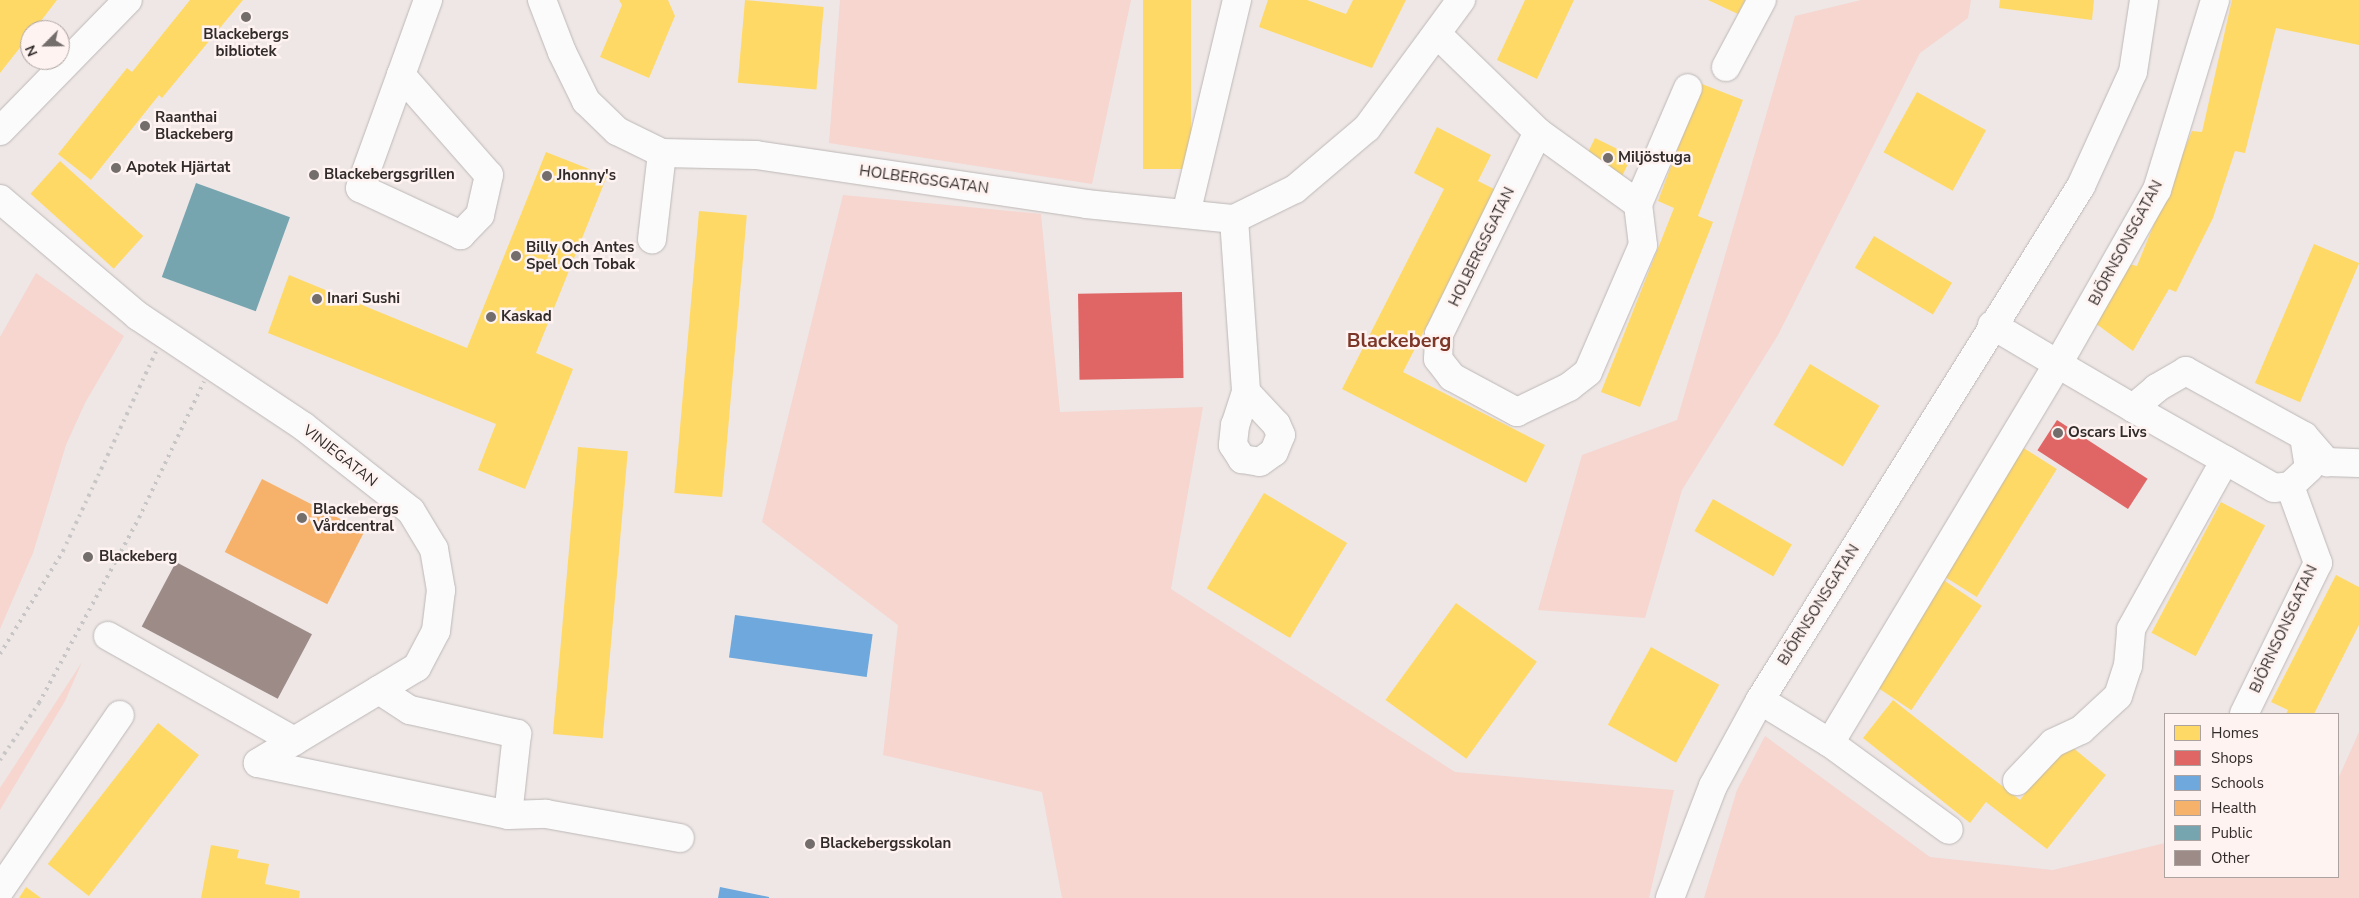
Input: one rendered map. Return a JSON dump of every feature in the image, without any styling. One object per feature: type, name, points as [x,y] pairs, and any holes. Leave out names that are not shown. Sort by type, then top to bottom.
[{"type":"street","points":[[0,131],[128,0]]},
{"type":"street","points":[[401,75],[490,175],[480,215],[461,235],[360,188],[428,0]]},
{"type":"street","name":"HOLBERGSGATAN","points":[[542,0],[562,52],[586,101],[617,131],[662,153],[756,155],[1086,204],[1234,219]]},
{"type":"street","points":[[1186,214],[1237,0]]},
{"type":"street","points":[[1246,392],[1234,219],[1295,189],[1367,128],[1438,35],[1461,0]]},
{"type":"street","points":[[1726,67],[1762,0]]},
{"type":"street","name":"BJÖRNSONSGATAN","points":[[1672,892],[1713,786],[1760,700],[2084,180],[2133,72],[2144,0]]},
{"type":"street","name":"BJÖRNSONSGATAN","points":[[1830,743],[2058,364],[2157,190],[2215,0]]},
{"type":"street","points":[[1438,35],[1538,132],[1638,204],[1688,88]]},
{"type":"street","name":"HOLBERGSGATAN","points":[[1538,132],[1440,334],[1438,359],[1452,377],[1517,412],[1569,387],[1588,372],[1643,245],[1638,204]]},
{"type":"street","points":[[652,239],[662,153]]},
{"type":"street","name":"VINJEGATAN","points":[[0,199],[138,316],[303,426],[411,511],[434,549],[441,590],[436,631],[416,667],[258,763],[508,815]]},
{"type":"street","points":[[1992,325],[2274,488],[2290,486],[2309,468],[2304,436]]},
{"type":"street","points":[[2134,408],[2157,388],[2186,371],[2304,436],[2327,462],[2359,463]]},
{"type":"street","points":[[2017,781],[2053,742],[2081,730],[2118,696],[2128,666],[2131,630],[2225,460]]},
{"type":"street","name":"BJÖRNSONSGATAN","points":[[2244,713],[2318,563],[2290,486]]},
{"type":"street","points":[[108,636],[294,741]]},
{"type":"street","points":[[379,690],[410,710],[517,734],[508,815],[546,814],[680,838]]},
{"type":"street","points":[[1760,700],[1830,743],[1949,830]]},
{"type":"street","points":[[0,890],[120,715]]},
{"type":"shaded area","points":[[840,0],[1131,0],[1092,184],[829,143]]},
{"type":"shaded area","points":[[1861,0],[1971,0],[1968,18],[1920,53],[1778,335],[1682,490],[1645,618],[1538,610],[1582,455],[1677,420],[1795,16]]},
{"type":"shaded area","points":[[843,195],[1041,214],[1060,412],[1203,407],[1171,589],[1455,772],[1674,790],[1649,898],[1062,898],[1042,792],[883,755],[898,625],[762,522]]},
{"type":"shaded area","points":[[36,273],[124,336],[85,403],[66,445],[33,553],[0,629],[0,337]]},
{"type":"shaded area","points":[[82,662],[65,701],[0,810],[0,788]]},
{"type":"shaded area","points":[[2359,732],[2359,898],[1704,898],[1737,790],[1765,736],[1930,857],[2053,870],[2164,843],[2164,878],[2339,878],[2339,777]]},
{"type":"building: Homes","points":[[0,0],[57,0],[42,20],[20,20],[20,48],[0,73]]},
{"type":"building: Homes","points":[[190,0],[243,0],[162,98],[159,95],[91,180],[58,154],[127,68],[132,72]]},
{"type":"building: Homes","points":[[619,0],[668,0],[675,16],[649,78],[600,57],[622,5]]},
{"type":"building: Homes","points":[[745,0],[824,7],[816,90],[738,83]]},
{"type":"building: Homes","points":[[1143,0],[1191,0],[1191,169],[1143,169]]},
{"type":"building: Homes","points":[[1268,0],[1307,0],[1346,14],[1353,0],[1406,0],[1372,68],[1259,27]]},
{"type":"building: Homes","points":[[1525,0],[1574,0],[1537,79],[1497,60]]},
{"type":"building: Homes","points":[[1708,0],[1745,0],[1738,14]]},
{"type":"building: Homes","points":[[2000,0],[2094,0],[2092,20],[1999,8]]},
{"type":"building: Homes","points":[[2232,0],[2359,0],[2359,45],[2276,28],[2245,153],[2235,151],[2213,218],[2176,292],[2169,289],[2133,351],[2095,323],[2129,264],[2137,266],[2192,131],[2202,132]]},
{"type":"building: Homes","points":[[1702,84],[1743,100],[1698,216],[1713,222],[1640,407],[1601,392],[1674,208],[1658,201]]},
{"type":"building: Homes","points":[[1917,92],[1986,130],[1953,191],[1884,152]]},
{"type":"building: Homes","points":[[1437,127],[1491,155],[1478,181],[1496,190],[1403,372],[1545,445],[1526,483],[1342,389],[1444,189],[1414,173]]},
{"type":"building: Homes","name":"Miljöstuga","points":[[1595,138],[1632,156],[1621,178],[1584,160]]},
{"type":"building: Homes","points":[[546,152],[607,176],[536,353],[573,369],[525,489],[478,470],[496,424],[268,333],[289,275],[467,348]]},
{"type":"building: Homes","points":[[60,161],[143,236],[114,269],[31,194]]},
{"type":"building: Homes","points":[[699,211],[747,215],[722,497],[674,493]]},
{"type":"building: Homes","points":[[1874,236],[1952,283],[1933,315],[1855,268]]},
{"type":"building: Homes","points":[[2314,244],[2359,263],[2300,402],[2255,383]]},
{"type":"building: Homes","points":[[1810,364],[1879,406],[1843,467],[1773,425]]},
{"type":"building: Homes","points":[[2017,444],[2057,469],[1977,597],[1937,572]]},
{"type":"building: Homes","points":[[578,447],[628,451],[603,738],[553,734]]},
{"type":"building: Homes","points":[[1264,493],[1347,543],[1290,638],[1207,588]]},
{"type":"building: Homes","points":[[1713,499],[1792,544],[1773,577],[1694,531]]},
{"type":"building: Homes","points":[[2221,502],[2265,525],[2196,656],[2152,633]]},
{"type":"building: Homes","points":[[2336,575],[2359,587],[2359,625],[2315,713],[2286,713],[2288,710],[2271,702]]},
{"type":"building: Homes","points":[[1942,579],[1982,606],[1911,710],[1872,683]]},
{"type":"building: Homes","points":[[1456,603],[1537,662],[1466,759],[1385,700]]},
{"type":"building: Homes","points":[[1651,647],[1719,685],[1676,763],[1608,725]]},
{"type":"building: Homes","points":[[1893,700],[2020,800],[2066,742],[2106,775],[2047,849],[1986,802],[1970,823],[1863,738]]},
{"type":"building: Homes","points":[[158,723],[199,755],[89,896],[48,864]]},
{"type":"building: Homes","points":[[211,845],[239,850],[237,858],[269,864],[265,884],[300,891],[299,898],[201,898]]},
{"type":"building: Homes","points":[[26,887],[41,898],[19,898]]},
{"type":"building: Shops","points":[[1182,292],[1184,378],[1080,380],[1078,294]]},
{"type":"building: Shops","points":[[2057,420],[2148,479],[2128,509],[2037,450]]},
{"type":"building: Schools","points":[[735,615],[873,634],[867,677],[729,658]]},
{"type":"building: Schools","points":[[720,887],[769,897],[769,898],[718,898]]},
{"type":"building: Health","points":[[262,479],[364,531],[327,604],[225,552]]},
{"type":"building: Public","points":[[196,183],[290,217],[256,311],[162,277]]},
{"type":"building: Other","points":[[176,562],[312,634],[278,699],[142,626]]},
{"type":"railway","points":[[0,654],[63,551],[158,347]]},
{"type":"railway","points":[[0,760],[39,703],[139,518],[204,382]]},
{"type":"place","name":"Blackebergs bibliotek","points":[[246,17]]},
{"type":"place","name":"Raanthai Blackeberg","points":[[145,126]]},
{"type":"place","name":"Miljöstuga","points":[[1608,158]]},
{"type":"place","name":"Apotek Hjärtat","points":[[116,168]]},
{"type":"place","name":"Blackebergsgrillen","points":[[314,175]]},
{"type":"place","name":"Jhonny's","points":[[547,176]]},
{"type":"place","name":"Billy Och Antes Spel Och Tobak","points":[[516,256]]},
{"type":"place","name":"Inari Sushi","points":[[317,299]]},
{"type":"place","name":"Kaskad","points":[[491,317]]},
{"type":"place","name":"Oscars Livs","points":[[2058,433]]},
{"type":"place","name":"Blackebergs Vårdcentral","points":[[302,518]]},
{"type":"place","name":"Blackeberg","points":[[88,557]]},
{"type":"place","name":"Blackebergsskolan","points":[[810,844]]},
{"type":"district","name":"Blackeberg","points":[[1399,340]]}]
